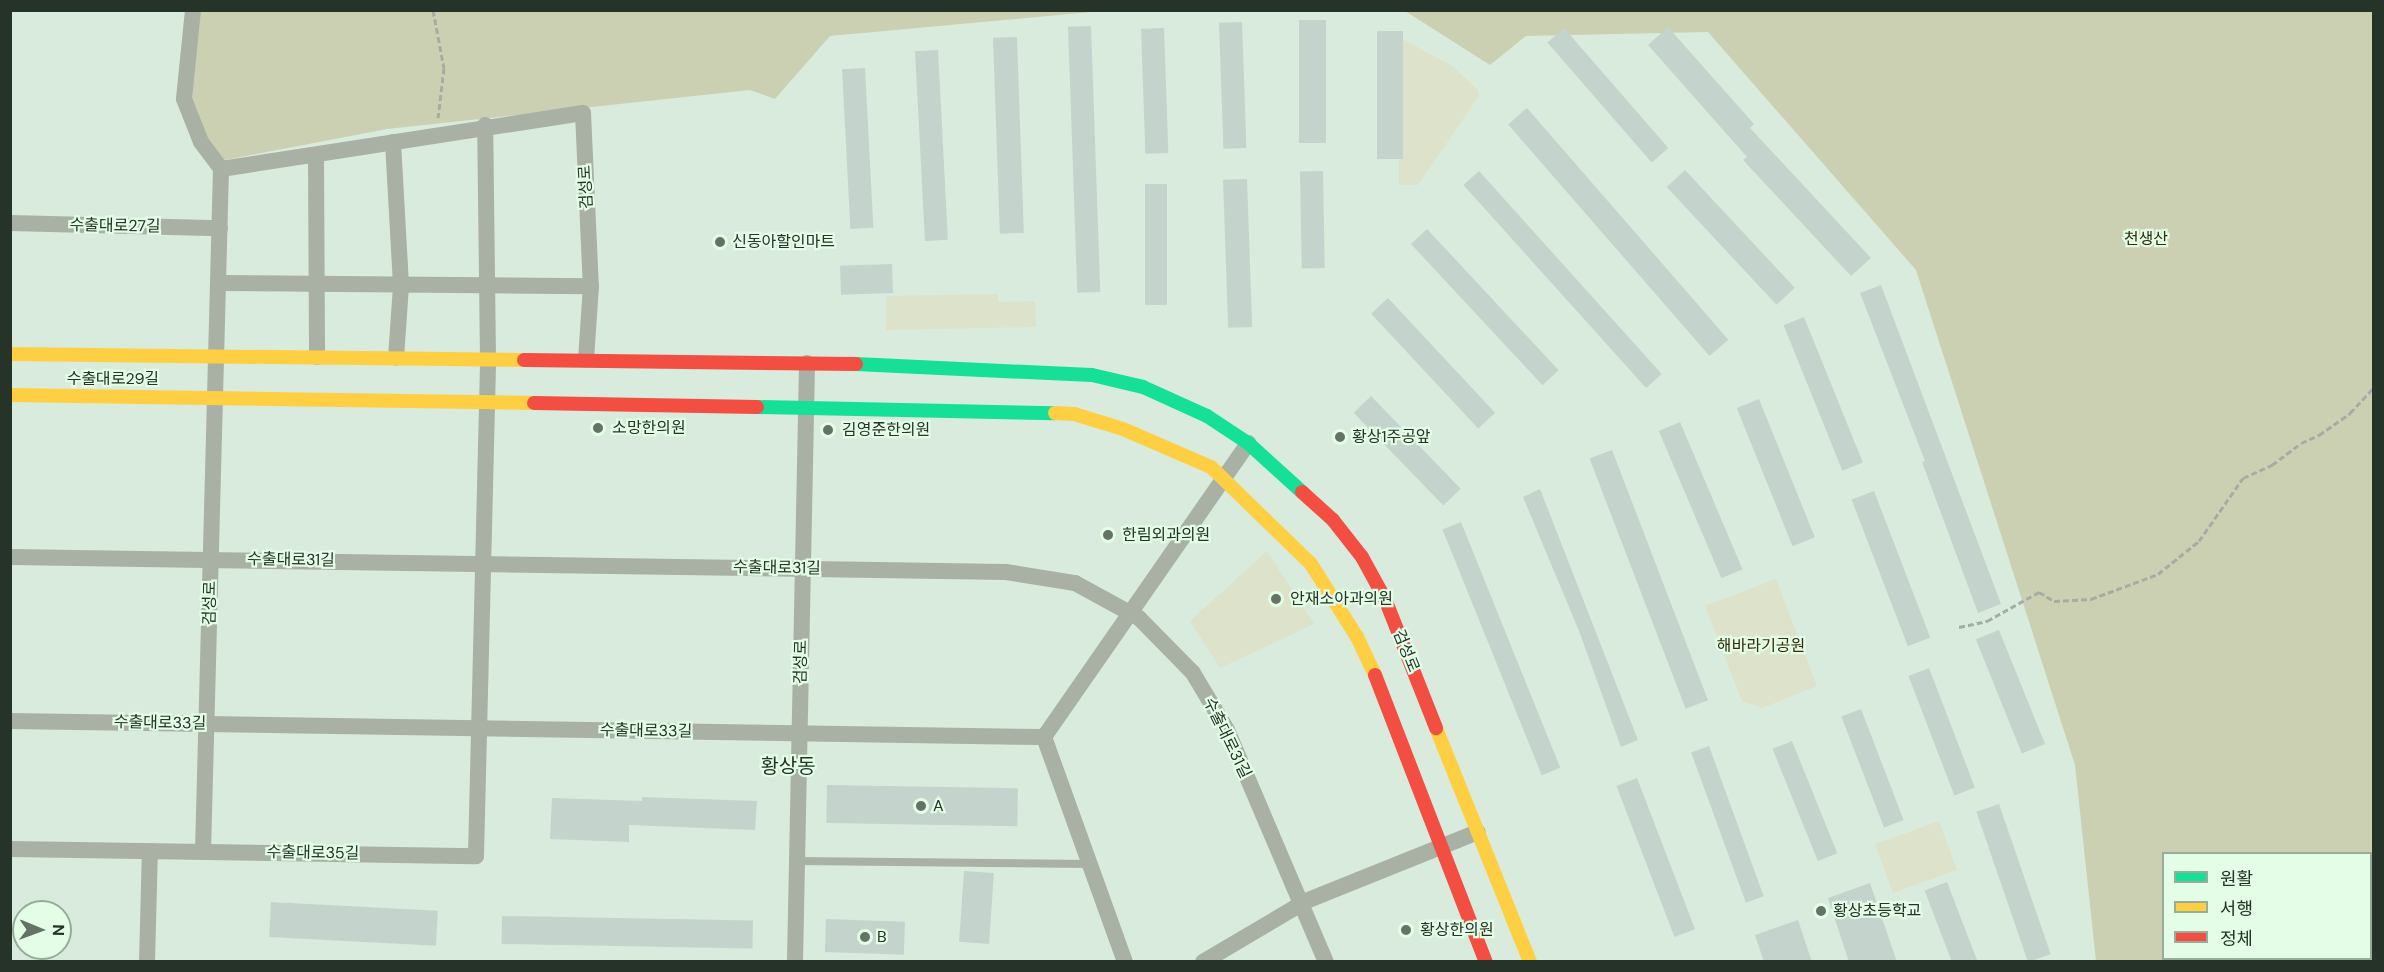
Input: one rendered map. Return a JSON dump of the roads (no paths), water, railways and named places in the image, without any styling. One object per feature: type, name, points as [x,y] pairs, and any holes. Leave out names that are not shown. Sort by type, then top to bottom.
[{"type":"street","points":[[194,10],[184,99],[201,142],[221,169]]},
{"type":"street","name":"검성로","points":[[203,850],[221,169],[316,157],[485,125],[583,113],[591,286],[586,360]]},
{"type":"street","points":[[480,728],[489,287],[485,125]]},
{"type":"street","points":[[393,142],[401,286],[396,358]]},
{"type":"street","points":[[316,157],[317,357]]},
{"type":"street","name":"수출대로27길","points":[[10,223],[220,228]]},
{"type":"street","points":[[218,283],[316,286],[591,286]]},
{"type":"street","name":"검성로","points":[[10,354],[927,365],[1092,375],[1143,387],[1207,416],[1248,442],[1333,520],[1362,557],[1385,599],[1530,962]]},
{"type":"street","name":"검성로","points":[[795,962],[807,363]]},
{"type":"street","name":"수출대로29길","points":[[10,395],[215,396],[487,404],[1074,414],[1179,451],[1211,467],[1311,564],[1357,637],[1388,701],[1444,845],[1486,962]]},
{"type":"street","points":[[1125,962],[1092,864],[1044,737],[1248,442]]},
{"type":"street","name":"수출대로31길","points":[[10,557],[1006,572],[1076,583],[1129,613],[1193,673],[1227,730],[1326,962]]},
{"type":"street","name":"수출대로33길","points":[[10,721],[1044,737]]},
{"type":"street","name":"수출대로35길","points":[[10,849],[203,850],[476,856],[480,728]]},
{"type":"street","points":[[1203,962],[1301,903],[1478,832]]},
{"type":"street","points":[[147,962],[150,851]]},
{"type":"lane","points":[[798,861],[1092,864]]},
{"type":"place","name":"신동아할인마트","points":[[720,242]]},
{"type":"place","name":"소망한의원","points":[[598,428]]},
{"type":"place","name":"김영준한의원","points":[[828,430]]},
{"type":"place","name":"황상1주공앞","points":[[1340,437]]},
{"type":"place","name":"한림외과의원","points":[[1108,535]]},
{"type":"place","name":"안재소아과의원","points":[[1276,599]]},
{"type":"place","name":"A","points":[[921,806]]},
{"type":"place","name":"황상초등학교","points":[[1821,911]]},
{"type":"place","name":"황상한의원","points":[[1406,930]]},
{"type":"place","name":"B","points":[[865,937]]},
{"type":"district","name":"황상동","points":[[788,766]]},
{"type":"park label","name":"천생산","points":[[2146,239]]},
{"type":"park label","name":"해바라기공원","points":[[1761,646]]}]
